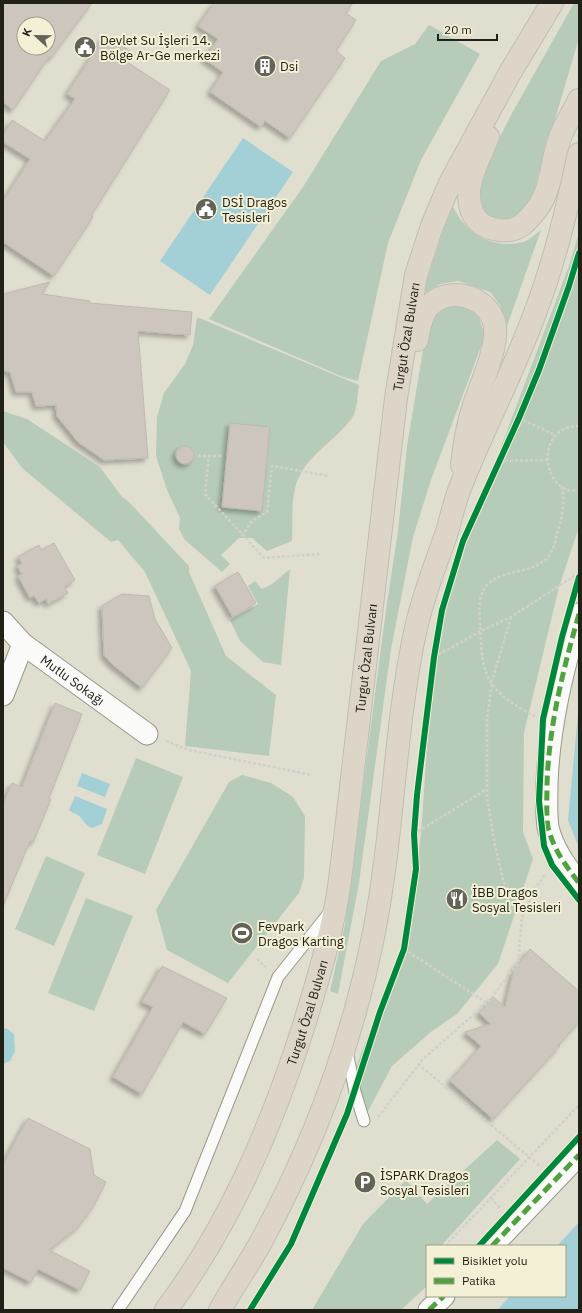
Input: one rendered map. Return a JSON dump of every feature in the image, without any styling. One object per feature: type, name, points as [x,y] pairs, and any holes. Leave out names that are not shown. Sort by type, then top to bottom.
[{"type":"highway","name":"Turgut Özal Bulvarı","points":[[166,1310],[181,1290],[222,1224],[256,1156],[277,1106],[314,993],[336,906],[398,387],[416,275],[432,226],[450,183],[511,72],[552,3]]},
{"type":"highway","points":[[511,72],[472,179],[469,193],[471,210],[477,220],[494,229],[507,230],[521,226],[537,208],[546,191],[561,136],[579,100]]},
{"type":"highway","points":[[220,1310],[261,1242],[308,1145],[346,1042],[358,1004],[374,932],[386,860],[402,712],[416,628],[430,578],[447,532],[459,490],[536,312],[559,241],[579,154]]},
{"type":"highway","points":[[398,387],[416,342],[421,321],[429,306],[439,298],[452,294],[465,296],[478,302],[487,310],[493,320],[496,335],[474,405],[463,449],[459,490]]},
{"type":"street","points":[[579,614],[564,667],[552,722],[548,769],[548,820],[554,844],[559,855],[579,883]]},
{"type":"street","name":"Mutlu Sokağı","points":[[3,622],[23,644],[147,734]]},
{"type":"street","points":[[3,695],[23,644]]},
{"type":"street","points":[[493,1245],[579,1155]]},
{"type":"street","points":[[429,1310],[443,1297]]},
{"type":"lane","points":[[118,1310],[185,1212],[278,977],[336,906]]},
{"type":"lane","points":[[346,1042],[354,1092],[364,1121]]},
{"type":"path","points":[[516,425],[522,411]]},
{"type":"path","points":[[519,418],[555,435]]},
{"type":"path","points":[[579,420],[578,426],[565,428],[555,435],[548,446],[547,460],[552,476],[562,486],[567,490],[579,491]]},
{"type":"path","points":[[497,467],[503,454]]},
{"type":"path","points":[[198,456],[221,456]]},
{"type":"path","points":[[209,456],[205,494],[242,536],[264,558],[322,554]]},
{"type":"path","points":[[500,461],[547,460]]},
{"type":"path","points":[[242,536],[252,521],[267,512],[272,466],[328,476]]},
{"type":"path","points":[[552,722],[518,708],[499,692],[487,676],[480,631],[480,612],[483,591],[493,580],[528,569],[546,559],[556,540],[562,518],[564,500],[562,486]]},
{"type":"path","points":[[434,656],[511,616],[579,573]]},
{"type":"path","points":[[577,584],[579,577]]},
{"type":"path","points":[[511,616],[492,681],[487,719],[488,789],[495,846],[504,884],[518,903],[527,907]]},
{"type":"path","points":[[433,664],[436,649]]},
{"type":"path","points":[[147,734],[189,750],[312,775]]},
{"type":"path","points":[[414,834],[488,789]]},
{"type":"path","points":[[414,826],[414,841]]},
{"type":"path","points":[[376,1120],[418,1064],[486,1003],[518,963],[522,918],[533,892],[559,855]]},
{"type":"path","points":[[405,942],[402,953],[486,1003]]},
{"type":"path","points":[[418,1064],[555,1179]]},
{"type":"path","points":[[448,1245],[447,1244],[579,1105]]},
{"type":"green space","points":[[574,3],[579,3],[579,38],[533,194],[523,210],[512,219],[506,220],[490,216],[481,210],[476,187],[481,174],[511,115]]},
{"type":"green space","points":[[429,25],[480,54],[421,160],[388,243],[358,381],[343,377],[209,319],[303,187],[381,61],[415,44]]},
{"type":"green space","points":[[452,204],[463,223],[480,236],[490,241],[512,244],[523,242],[541,230],[507,326],[500,305],[490,292],[458,281],[440,284],[426,292],[424,289]]},
{"type":"green space","points":[[579,232],[579,527],[559,587],[524,733],[523,832],[533,859],[498,964],[457,1014],[432,1031],[392,1066],[366,1115],[355,1070],[407,932],[421,835],[433,660],[450,583],[570,263]]},
{"type":"green space","points":[[451,305],[462,306],[477,312],[485,336],[431,480],[413,537],[391,649],[359,883],[338,994],[330,991],[345,924],[386,610],[398,531],[407,446],[426,332],[430,323],[436,316],[442,310]]},
{"type":"green space","points":[[197,317],[359,385],[356,406],[352,418],[339,433],[311,459],[300,475],[293,499],[292,541],[267,551],[252,538],[239,538],[221,555],[230,564],[222,572],[185,540],[179,529],[180,518],[167,490],[156,456],[157,417],[164,393],[185,364],[193,345]]},
{"type":"green space","points":[[3,411],[27,419],[100,467],[122,497],[127,500],[189,566],[189,572],[226,656],[276,695],[269,756],[185,746],[191,671],[145,572],[118,540],[111,542],[22,468],[3,442]]},
{"type":"green space","points":[[290,569],[281,665],[263,662],[240,641],[230,620],[258,604],[248,586],[255,581],[262,589],[272,584]]},
{"type":"green space","points":[[136,758],[183,777],[145,874],[97,855]]},
{"type":"green space","points":[[242,775],[271,783],[293,797],[305,816],[304,878],[299,893],[228,983],[167,950],[156,910],[229,782]]},
{"type":"green space","points":[[46,856],[85,873],[54,946],[15,929]]},
{"type":"green space","points":[[86,898],[133,916],[94,1011],[48,993]]},
{"type":"green space","points":[[497,1140],[520,1159],[442,1245],[426,1245],[426,1287],[401,1310],[312,1310],[363,1224],[406,1180],[427,1204]]},
{"type":"water","points":[[243,138],[293,172],[210,295],[160,261]]},
{"type":"water","points":[[579,703],[579,848],[568,820]]},
{"type":"water","points":[[82,773],[110,784],[105,797],[77,786]]},
{"type":"water","points":[[75,796],[107,809],[102,824],[92,828],[89,827],[78,815],[69,810]]},
{"type":"water","points":[[6,1028],[14,1034],[15,1051],[10,1061],[3,1064],[3,1029]]},
{"type":"water","points":[[579,1222],[579,1310],[497,1310],[509,1297],[566,1297],[566,1245],[558,1245]]},
{"type":"building","points":[[3,3],[92,3],[56,51],[56,16],[16,16],[16,56],[52,56],[51,58],[49,57],[13,110],[3,102]]},
{"type":"building","points":[[214,3],[353,3],[346,13],[356,20],[336,51],[345,58],[290,138],[265,121],[261,127],[210,92],[223,72],[204,59],[218,39],[198,26]]},
{"type":"building","points":[[105,35],[130,51],[124,60],[170,90],[91,216],[93,217],[54,276],[3,242],[3,201],[30,159],[3,142],[3,135],[12,120],[45,141],[75,99],[67,94]]},
{"type":"building","points":[[50,282],[42,294],[90,301],[90,303],[192,312],[190,335],[138,331],[148,458],[104,460],[78,442],[57,416],[56,405],[36,406],[32,392],[16,392],[10,372],[3,371],[3,294]]},
{"type":"building","points":[[230,423],[270,427],[262,511],[222,507]]},
{"type":"building","points":[[185,446],[191,449],[194,455],[191,461],[185,464],[179,461],[176,455],[179,449]]},
{"type":"building","points":[[54,543],[75,580],[64,587],[68,593],[48,604],[46,599],[39,603],[34,596],[30,598],[18,576],[22,574],[17,566],[22,563],[18,557],[39,545],[41,550]]},
{"type":"building","points":[[238,572],[256,603],[233,617],[215,586]]},
{"type":"building","points":[[122,594],[149,596],[155,619],[172,648],[142,688],[112,664],[104,655],[102,606]]},
{"type":"building","points":[[55,703],[82,714],[49,798],[51,799],[33,843],[30,841],[3,906],[3,804],[12,783],[22,787]]},
{"type":"building","points":[[530,949],[579,991],[579,1022],[558,1045],[560,1046],[493,1119],[450,1081],[481,1046],[465,1032],[491,1024],[479,1013],[493,997],[505,1007],[514,969]]},
{"type":"building","points":[[162,966],[227,998],[205,1034],[183,1022],[142,1094],[113,1077],[153,1007],[142,1002]]},
{"type":"building","points":[[28,1118],[90,1149],[94,1175],[106,1182],[92,1209],[78,1227],[49,1250],[90,1271],[80,1290],[38,1269],[31,1282],[3,1268],[3,1164]]},
{"type":"marked path","points":[[579,614],[562,677],[554,719],[548,762],[547,784],[547,817],[550,835],[565,864],[579,883]]},
{"type":"marked path","points":[[493,1245],[579,1155]]},
{"type":"marked path","points":[[429,1310],[443,1297]]},
{"type":"cycle path","points":[[250,1310],[291,1244],[347,1114],[380,1012],[404,949],[416,869],[414,834],[417,795],[434,657],[442,610],[463,541],[519,418],[539,370],[569,286],[579,253]]},
{"type":"cycle path","points":[[579,577],[562,637],[543,719],[539,801],[544,846],[552,865],[579,900]]},
{"type":"cycle path","points":[[480,1245],[579,1137]]},
{"type":"place","name":"Devlet Su İşleri 14. Bölge Ar-Ge merkezi","points":[[85,47]]},
{"type":"place","name":"Dsi","points":[[265,66]]},
{"type":"place","name":"DSİ Dragos Tesisleri","points":[[206,209]]},
{"type":"place","name":"İBB Dragos Sosyal Tesisleri","points":[[457,899]]},
{"type":"place","name":"Fevpark Dragos Karting","points":[[242,933]]},
{"type":"place","name":"İSPARK Dragos Sosyal Tesisleri","points":[[365,1182]]}]
